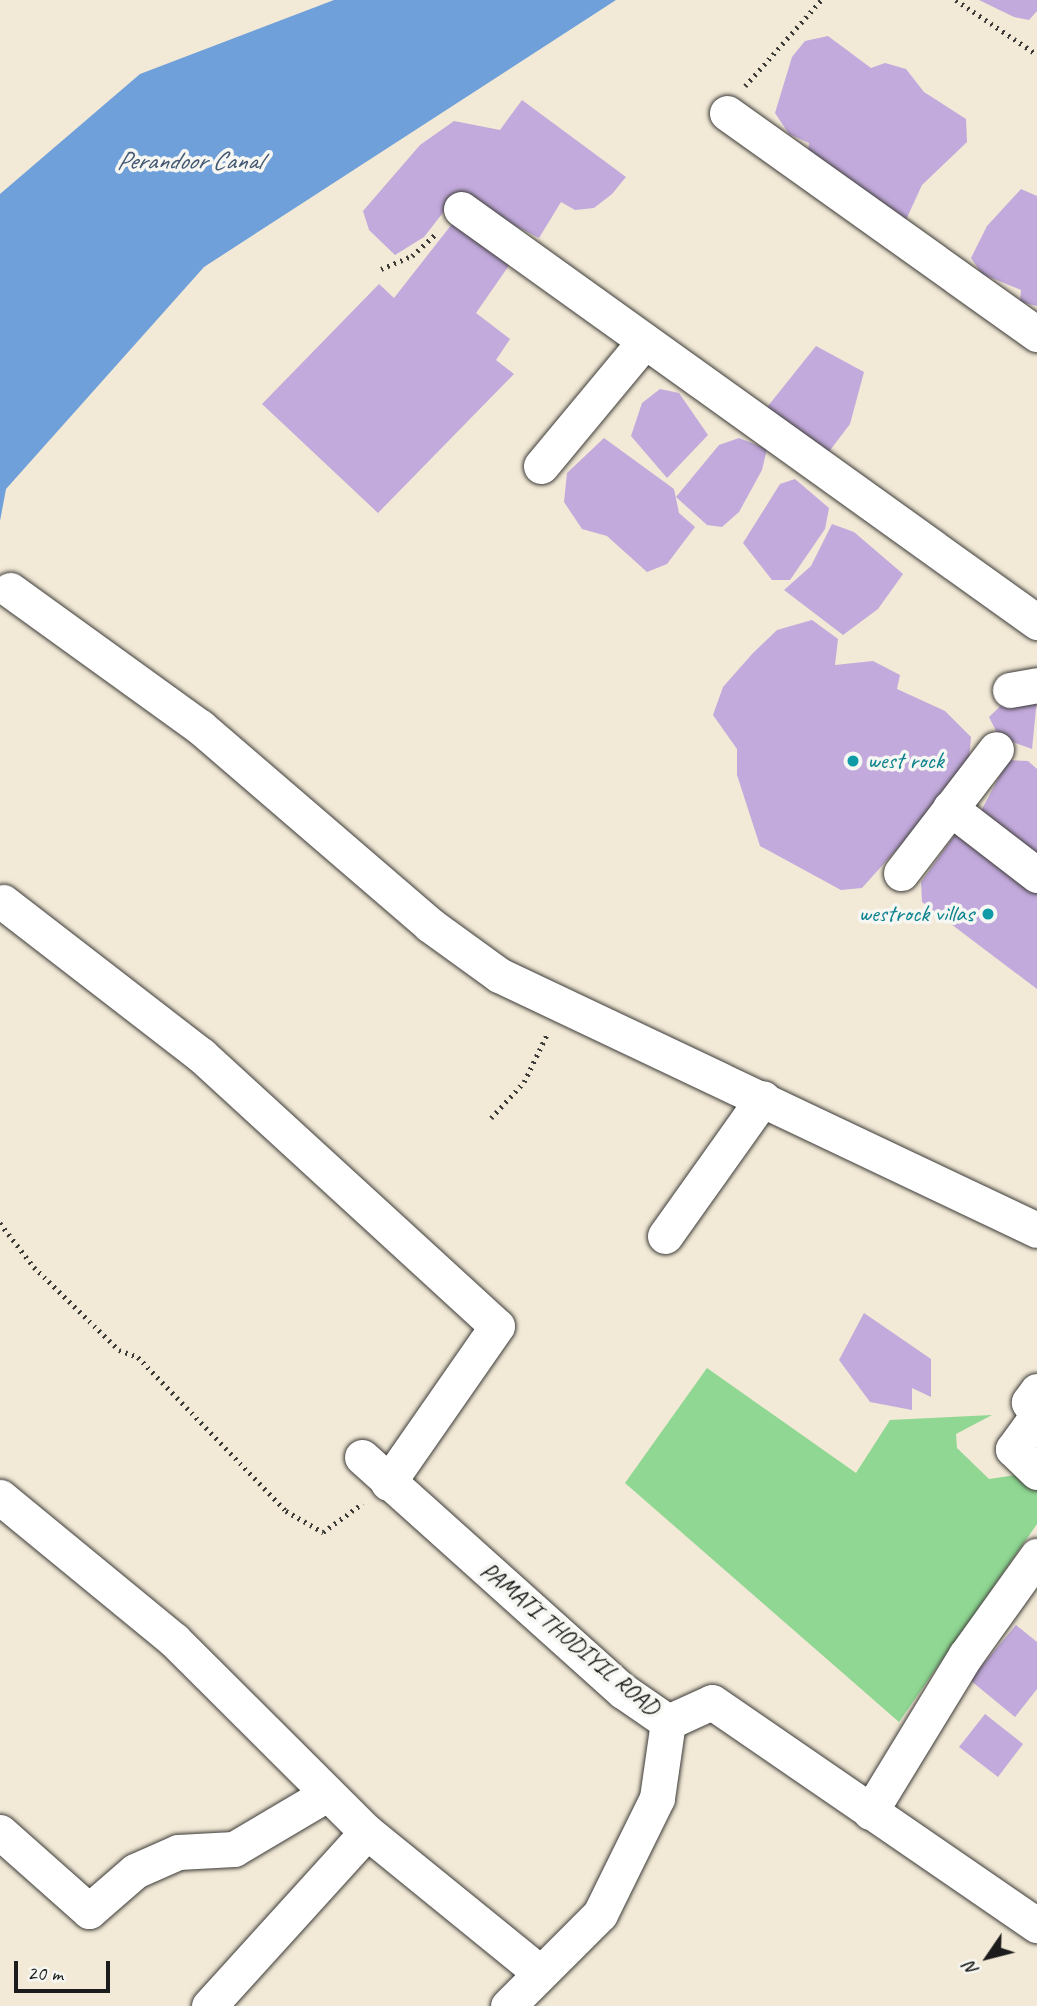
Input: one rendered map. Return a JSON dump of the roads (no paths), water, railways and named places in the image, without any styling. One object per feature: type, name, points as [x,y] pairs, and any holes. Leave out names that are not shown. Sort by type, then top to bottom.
[{"type":"street","points":[[727,113],[1037,334]]},
{"type":"street","points":[[461,209],[1037,622]]},
{"type":"street","points":[[541,466],[644,342]]},
{"type":"street","points":[[10,590],[200,727],[430,925],[499,975],[763,1098],[990,1213],[1037,1230]]},
{"type":"street","points":[[901,873],[996,749]]},
{"type":"street","points":[[950,808],[1037,874]]},
{"type":"street","points":[[3,902],[201,1055],[497,1326],[388,1483]]},
{"type":"street","points":[[665,1236],[763,1098]]},
{"type":"street","points":[[1037,1391],[1029,1402],[1037,1416],[1013,1450],[1037,1472]]},
{"type":"street","name":"PAMATI THODIYIL ROAD","points":[[362,1457],[623,1691],[668,1722],[712,1702],[1037,1925]]},
{"type":"street","points":[[0,1497],[174,1640],[368,1832],[537,1970]]},
{"type":"street","points":[[870,1812],[966,1655],[1037,1556]]},
{"type":"street","points":[[508,2006],[537,1970],[600,1914],[629,1861],[657,1798],[668,1722]]},
{"type":"street","points":[[0,1832],[89,1910],[135,1871],[178,1852],[234,1849],[327,1794]]},
{"type":"street","points":[[209,2006],[368,1832]]},
{"type":"water","name":"Perandoor Canal","points":[[334,0],[616,0],[204,267],[6,489],[0,521],[0,194],[140,74]]},
{"type":"place","name":"west rock","points":[[853,761]]},
{"type":"place","name":"westrock villas","points":[[988,914]]}]
